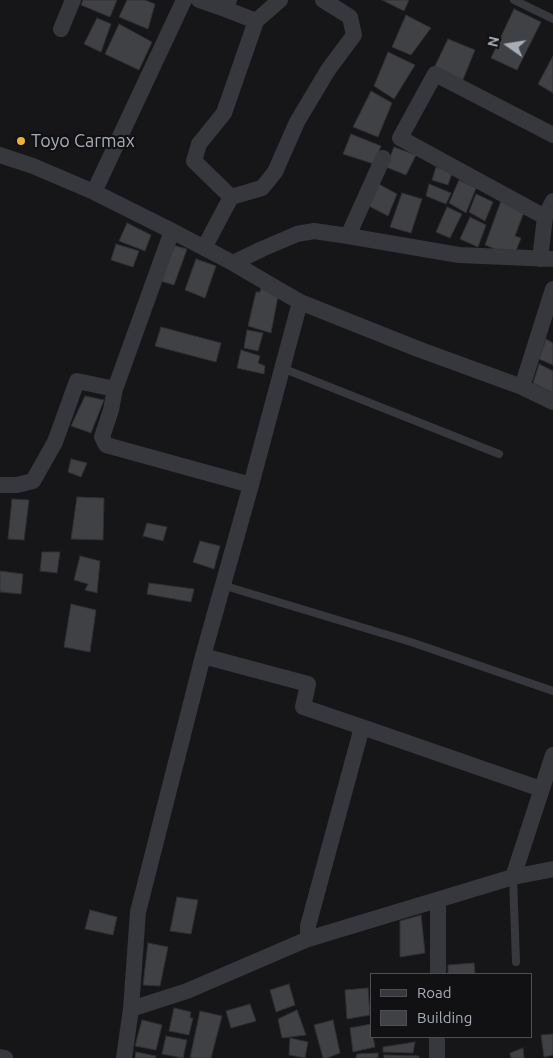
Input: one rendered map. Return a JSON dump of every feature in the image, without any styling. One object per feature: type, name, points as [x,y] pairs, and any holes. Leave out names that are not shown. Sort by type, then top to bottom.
[{"type":"street","points":[[60,29],[73,0]]},
{"type":"street","points":[[94,192],[184,0]]},
{"type":"street","points":[[199,0],[227,4],[256,21]]},
{"type":"street","points":[[231,197],[194,161],[200,144],[224,113],[256,21],[280,0]]},
{"type":"street","points":[[204,248],[231,197],[262,188],[275,172],[297,122],[328,70],[354,35],[350,17],[323,0]]},
{"type":"street","points":[[545,217],[400,138],[435,74],[553,135]]},
{"type":"street","points":[[0,154],[94,192],[204,248],[300,302],[418,349],[522,387],[553,402]]},
{"type":"street","points":[[348,236],[383,158]]},
{"type":"street","points":[[233,264],[297,234],[314,231],[459,255],[547,259],[545,217],[553,201]]},
{"type":"street","points":[[172,231],[115,389],[102,437],[106,445],[251,485]]},
{"type":"street","points":[[522,387],[553,289]]},
{"type":"street","points":[[124,1058],[132,1008],[138,912],[203,656],[300,302]]},
{"type":"street","points":[[0,485],[17,485],[33,481],[55,442],[77,381],[115,389]]},
{"type":"street","points":[[203,656],[308,684],[303,707],[541,789]]},
{"type":"street","points":[[308,939],[308,926],[362,727]]},
{"type":"street","points":[[513,877],[553,755]]},
{"type":"street","points":[[132,1008],[187,991],[308,939],[513,877],[553,869]]},
{"type":"street","points":[[438,900],[438,973]]},
{"type":"street","points":[[437,1038],[437,1058]]},
{"type":"street","points":[[0,1057],[5,1058]]},
{"type":"lane","points":[[514,0],[553,19]]},
{"type":"lane","points":[[282,368],[499,454]]},
{"type":"lane","points":[[222,585],[412,642],[553,691]]},
{"type":"lane","points":[[513,877],[516,962]]},
{"type":"building","points":[[83,0],[117,0],[110,17],[81,5]]},
{"type":"building","points":[[127,0],[145,0],[155,4],[148,29],[119,17]]},
{"type":"building","points":[[382,0],[409,0],[404,11]]},
{"type":"building","points":[[514,9],[541,22],[517,70],[491,58]]},
{"type":"building","points":[[406,15],[431,28],[411,55],[392,47]]},
{"type":"building","points":[[97,18],[111,24],[101,52],[84,44]]},
{"type":"building","points":[[119,24],[152,42],[139,70],[105,54]]},
{"type":"building","points":[[448,39],[475,50],[462,82],[434,68]]},
{"type":"building","points":[[388,52],[415,65],[394,99],[374,86]]},
{"type":"building","points":[[553,56],[553,93],[538,84]]},
{"type":"building","points":[[371,91],[392,103],[378,137],[353,127]]},
{"type":"building","points":[[351,134],[381,146],[374,164],[343,154]]},
{"type":"building","points":[[394,147],[416,155],[406,175],[386,167]]},
{"type":"building","points":[[436,167],[452,173],[448,185],[432,180]]},
{"type":"building","points":[[459,180],[476,188],[466,213],[449,203]]},
{"type":"building","points":[[375,182],[397,194],[388,216],[367,205]]},
{"type":"building","points":[[429,184],[451,193],[446,204],[426,196]]},
{"type":"building","points":[[402,193],[422,199],[411,233],[390,227]]},
{"type":"building","points":[[476,194],[493,202],[485,221],[469,212]]},
{"type":"building","points":[[501,201],[524,212],[515,236],[521,238],[514,256],[485,245]]},
{"type":"building","points":[[447,207],[462,214],[450,238],[436,232]]},
{"type":"building","points":[[470,217],[486,225],[478,247],[460,239]]},
{"type":"building","points":[[127,223],[151,235],[145,251],[119,241]]},
{"type":"building","points":[[116,244],[139,251],[133,267],[111,260]]},
{"type":"building","points":[[172,245],[187,249],[174,285],[160,281]]},
{"type":"building","points":[[196,259],[216,266],[205,298],[185,290]]},
{"type":"building","points":[[261,287],[278,296],[271,333],[248,326],[256,292],[260,292]]},
{"type":"building","points":[[161,327],[221,343],[216,362],[155,346]]},
{"type":"building","points":[[247,330],[263,333],[258,351],[244,348]]},
{"type":"building","points":[[546,339],[553,343],[553,365],[539,359]]},
{"type":"building","points":[[241,350],[260,356],[258,363],[265,366],[264,374],[237,368]]},
{"type":"building","points":[[539,364],[553,371],[553,393],[533,383]]},
{"type":"building","points":[[85,396],[104,400],[91,433],[71,426]]},
{"type":"building","points":[[71,459],[87,463],[81,477],[68,472]]},
{"type":"building","points":[[77,497],[104,498],[103,540],[71,539]]},
{"type":"building","points":[[12,499],[29,500],[24,540],[8,539]]},
{"type":"building","points":[[147,523],[167,527],[163,541],[143,536]]},
{"type":"building","points":[[200,541],[220,546],[214,569],[193,562]]},
{"type":"building","points":[[42,552],[60,552],[57,573],[40,571]]},
{"type":"building","points":[[80,556],[100,561],[97,593],[85,590],[88,584],[74,580]]},
{"type":"building","points":[[0,571],[23,574],[21,594],[0,592]]},
{"type":"building","points":[[149,583],[194,589],[191,602],[147,594]]},
{"type":"building","points":[[71,604],[96,610],[90,652],[64,647]]},
{"type":"building","points":[[177,897],[198,900],[191,934],[170,931]]},
{"type":"building","points":[[90,910],[117,917],[113,935],[85,929]]},
{"type":"building","points":[[421,915],[425,953],[400,957],[400,921]]},
{"type":"building","points":[[148,943],[168,947],[160,986],[143,985]]},
{"type":"building","points":[[474,963],[475,973],[448,973],[448,965]]},
{"type":"building","points":[[289,984],[295,1005],[276,1012],[270,990]]},
{"type":"building","points":[[368,988],[370,1015],[347,1019],[345,990]]},
{"type":"building","points":[[250,1004],[256,1021],[231,1028],[226,1011]]},
{"type":"building","points":[[174,1008],[191,1012],[190,1018],[193,1018],[189,1035],[169,1031]]},
{"type":"building","points":[[297,1010],[306,1035],[282,1038],[278,1019]]},
{"type":"building","points":[[200,1011],[222,1016],[211,1058],[190,1058]]},
{"type":"building","points":[[142,1020],[162,1025],[156,1050],[135,1046]]},
{"type":"building","points":[[333,1020],[340,1053],[323,1058],[314,1025]]},
{"type":"building","points":[[370,1024],[370,1038],[373,1038],[375,1047],[353,1052],[350,1028]]},
{"type":"building","points":[[553,1034],[553,1055],[544,1057],[541,1035]]},
{"type":"building","points":[[166,1036],[187,1040],[183,1058],[162,1054]]},
{"type":"building","points":[[290,1038],[308,1042],[305,1058],[289,1055]]},
{"type":"building","points":[[415,1042],[413,1053],[383,1052],[383,1047]]},
{"type":"building","points":[[523,1048],[524,1058],[511,1058],[510,1053]]},
{"type":"building","points":[[136,1052],[156,1056],[155,1058],[135,1058]]},
{"type":"building","points":[[378,1053],[378,1058],[356,1058],[357,1054]]},
{"type":"building","points":[[384,1055],[419,1056],[419,1058],[384,1058]]},
{"type":"place","name":"Toyo Carmax","points":[[21,141]]}]
